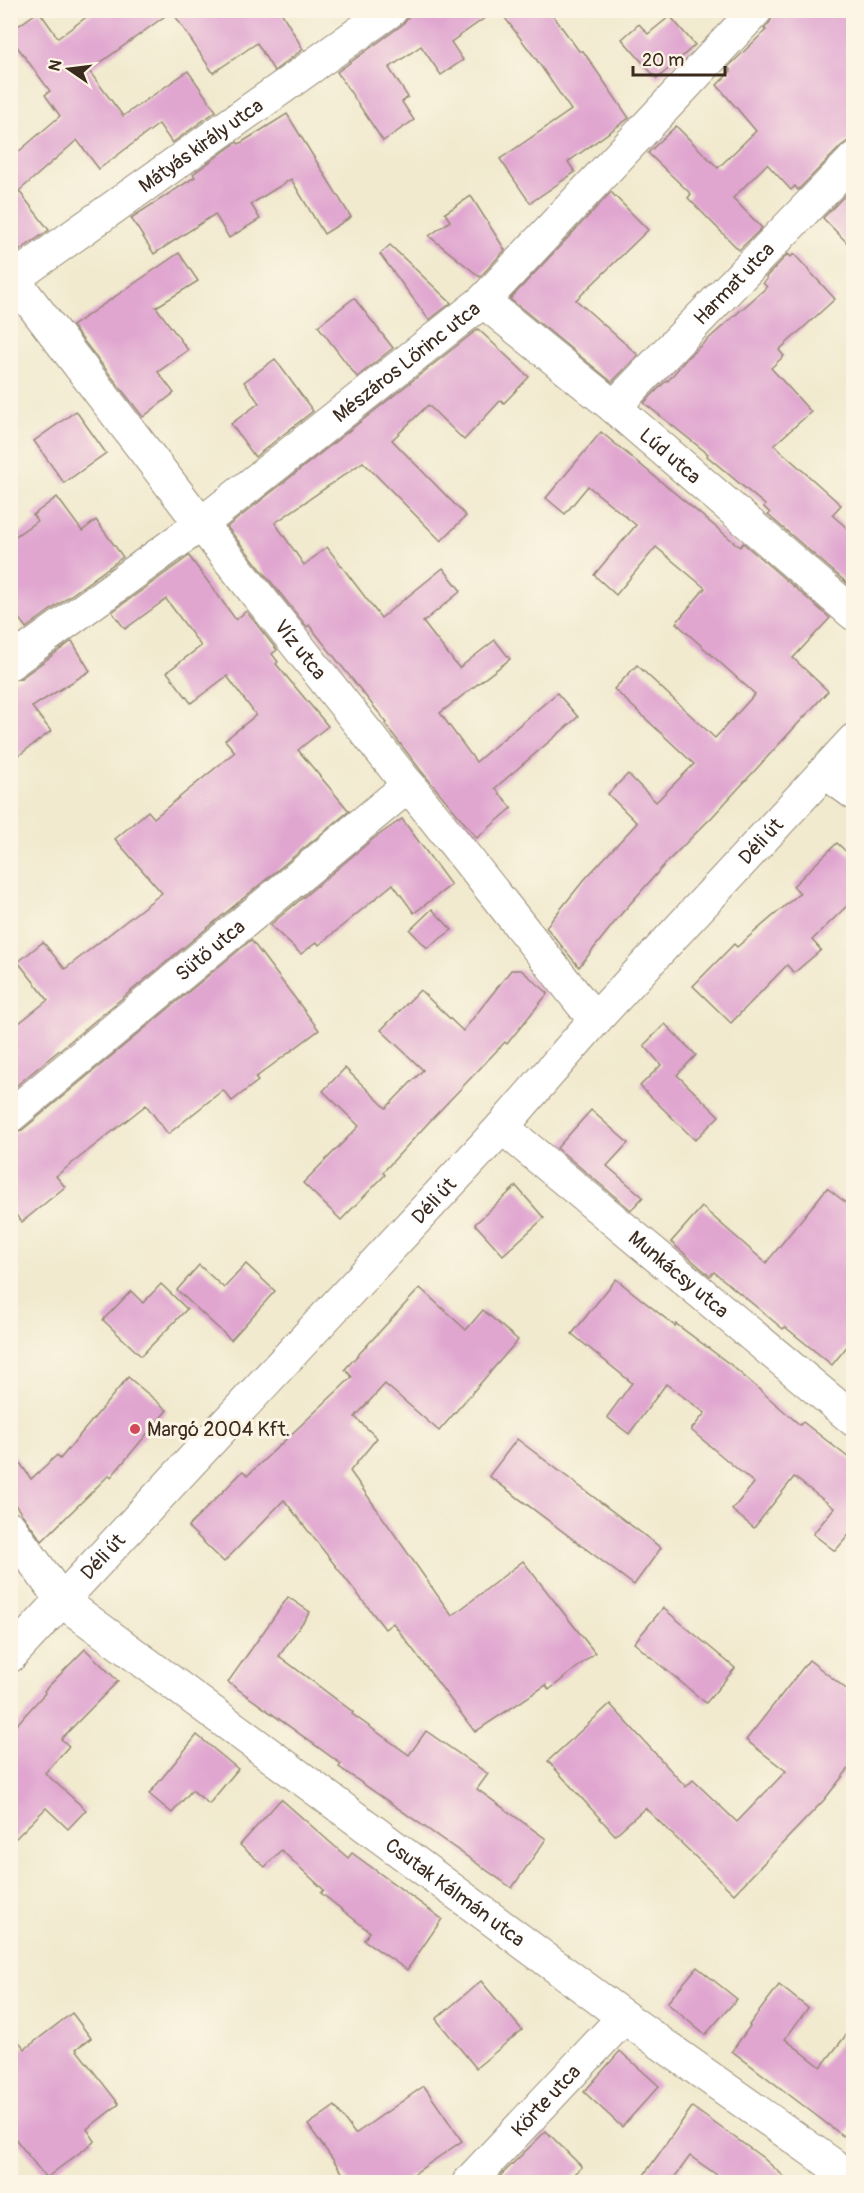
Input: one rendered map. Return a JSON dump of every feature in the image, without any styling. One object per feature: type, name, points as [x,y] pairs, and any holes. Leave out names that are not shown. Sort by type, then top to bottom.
[{"type":"street","name":"Mátyás király utca","points":[[11,278],[391,10]]},
{"type":"street","name":"Mészáros Lőrinc utca","points":[[10,663],[201,524],[483,301],[756,10]]},
{"type":"street","name":"Harmat utca","points":[[614,407],[854,159]]},
{"type":"street","name":"Víz utca","points":[[11,278],[201,524],[595,1020]]},
{"type":"street","name":"Lúd utca","points":[[483,301],[614,407],[854,614]]},
{"type":"street","name":"Déli út","points":[[10,1656],[502,1127],[595,1020],[854,740]]},
{"type":"street","points":[[825,772],[854,794]]},
{"type":"street","name":"Sütő utca","points":[[10,1116],[409,785]]},
{"type":"street","name":"Munkácsy utca","points":[[502,1127],[854,1420]]},
{"type":"street","name":"Csutak Kálmán utca","points":[[10,1528],[62,1601],[624,2017],[854,2180]]},
{"type":"street","name":"Körte utca","points":[[468,2182],[624,2017]]},
{"type":"building","points":[[96,10],[280,10],[303,49],[274,71],[257,43],[213,73],[172,11],[89,71],[123,116],[188,71],[216,111],[172,143],[159,124],[99,169],[77,140],[19,191],[49,230],[10,257],[10,159],[60,116],[45,95],[50,91],[10,37],[10,32],[39,11],[58,38]]},
{"type":"building","points":[[409,10],[496,10],[451,42],[463,60],[441,75],[421,46],[389,68],[408,97],[402,102],[414,120],[383,141],[337,72],[402,25],[408,18]]},
{"type":"building","points":[[499,10],[549,10],[579,51],[583,51],[629,118],[568,162],[575,172],[530,203],[500,159],[571,110]]},
{"type":"building","points":[[774,10],[854,10],[854,141],[848,141],[841,146],[798,190],[795,186],[791,190],[767,164],[733,198],[762,228],[739,250],[688,198],[691,194],[648,153],[676,126],[718,168],[756,131],[717,85],[731,71],[728,67],[766,30],[764,29],[770,22]]},
{"type":"building","points":[[670,16],[695,45],[657,79],[622,39],[639,24],[648,34]]},
{"type":"building","points":[[287,114],[351,217],[324,234],[291,179],[251,204],[260,219],[229,238],[215,214],[154,254],[131,218],[195,177],[193,174],[237,142],[239,144]]},
{"type":"building","points":[[854,186],[854,250],[823,218]]},
{"type":"building","points":[[611,192],[648,230],[576,300],[638,355],[612,382],[510,299]]},
{"type":"building","points":[[471,196],[505,250],[480,277],[429,236],[450,221],[445,213]]},
{"type":"building","points":[[390,245],[451,303],[429,320],[380,254]]},
{"type":"building","points":[[179,253],[198,281],[156,307],[188,350],[158,372],[174,393],[143,417],[72,326]]},
{"type":"building","points":[[788,254],[791,257],[794,254],[835,299],[779,350],[784,356],[771,368],[811,412],[774,445],[841,505],[832,515],[854,534],[854,589],[768,515],[770,513],[764,507],[765,505],[707,456],[708,454],[644,403],[668,381],[688,357],[767,287],[763,283],[766,277]]},
{"type":"building","points":[[354,298],[393,348],[357,377],[318,326]]},
{"type":"building","points":[[478,329],[529,377],[504,403],[501,400],[464,440],[428,405],[392,440],[466,516],[441,541],[363,462],[275,523],[304,565],[327,547],[381,618],[443,568],[461,591],[423,622],[459,668],[495,640],[510,659],[440,713],[476,762],[557,693],[578,717],[495,788],[512,808],[477,838],[422,772],[385,724],[387,723],[309,625],[307,627],[227,527]]},
{"type":"building","points":[[275,359],[313,411],[255,457],[231,424],[259,403],[244,382]]},
{"type":"building","points":[[76,411],[106,453],[64,483],[34,441]]},
{"type":"building","points":[[601,432],[740,547],[743,543],[830,618],[793,658],[828,691],[713,816],[666,863],[579,967],[546,927],[584,880],[637,823],[608,794],[628,774],[656,802],[694,764],[614,689],[637,665],[715,738],[755,694],[676,623],[705,588],[656,547],[616,595],[594,575],[636,525],[588,486],[565,514],[546,498]]},
{"type":"building","points":[[57,497],[82,531],[96,520],[123,557],[26,628],[10,606],[10,540],[37,521],[33,515]]},
{"type":"building","points":[[189,556],[236,620],[246,611],[277,650],[272,654],[278,662],[276,664],[328,726],[298,750],[349,811],[10,1091],[10,1030],[48,1000],[18,962],[43,942],[65,969],[162,893],[115,839],[148,811],[154,818],[235,752],[225,740],[256,715],[227,676],[191,703],[167,672],[201,646],[166,599],[125,629],[112,612]]},
{"type":"building","points":[[72,641],[90,671],[32,707],[51,731],[10,762],[10,681],[21,678]]},
{"type":"building","points":[[402,819],[451,885],[414,913],[393,884],[319,945],[317,942],[301,954],[270,925],[373,839]]},
{"type":"building","points":[[837,843],[854,859],[854,899],[812,940],[821,950],[794,973],[787,965],[731,1023],[693,986],[734,944],[737,947],[800,893],[793,886]]},
{"type":"building","points":[[432,909],[452,930],[427,948],[410,930]]},
{"type":"building","points":[[251,940],[319,1030],[255,1078],[258,1081],[232,1101],[223,1090],[168,1134],[146,1105],[56,1176],[65,1187],[22,1222],[10,1208],[10,1134],[22,1130]]},
{"type":"building","points":[[511,970],[521,970],[548,993],[507,1044],[505,1042],[429,1122],[383,1172],[385,1175],[341,1220],[303,1183],[359,1126],[323,1091],[345,1068],[386,1108],[423,1070],[381,1030],[420,990],[463,1031]]},
{"type":"building","points":[[665,1024],[696,1055],[677,1075],[719,1116],[695,1140],[640,1086],[661,1065],[644,1045]]},
{"type":"building","points":[[591,1110],[628,1143],[607,1166],[643,1197],[631,1210],[557,1148]]},
{"type":"building","points":[[516,1186],[544,1218],[503,1255],[475,1224]]},
{"type":"building","points":[[827,1188],[854,1209],[854,1338],[832,1365],[785,1327],[783,1329],[714,1272],[710,1276],[671,1242],[702,1207],[766,1263]]},
{"type":"building","points":[[246,1264],[275,1291],[231,1340],[177,1290],[199,1265],[224,1288]]},
{"type":"building","points":[[616,1279],[675,1326],[676,1324],[731,1365],[800,1425],[803,1422],[854,1462],[854,1529],[835,1551],[813,1534],[834,1508],[794,1477],[754,1528],[732,1510],[754,1483],[691,1430],[705,1413],[666,1384],[629,1434],[607,1417],[632,1383],[572,1334]]},
{"type":"building","points":[[161,1284],[187,1309],[141,1356],[103,1320],[131,1291],[143,1303]]},
{"type":"building","points":[[420,1288],[466,1330],[483,1310],[518,1340],[439,1431],[385,1384],[355,1417],[377,1438],[350,1471],[452,1616],[523,1561],[595,1653],[549,1690],[546,1685],[475,1732],[393,1623],[385,1629],[284,1500],[224,1562],[188,1527],[243,1471],[248,1475],[352,1377],[345,1369]]},
{"type":"building","points":[[128,1377],[167,1410],[111,1477],[109,1475],[42,1541],[10,1498],[10,1448],[31,1479],[57,1455],[60,1459]]},
{"type":"building","points":[[517,1439],[661,1548],[634,1585],[489,1476]]},
{"type":"building","points":[[288,1597],[310,1612],[279,1656],[353,1712],[352,1714],[409,1755],[426,1731],[488,1774],[477,1789],[546,1839],[512,1888],[339,1767],[341,1764],[228,1682]]},
{"type":"building","points":[[663,1608],[735,1668],[706,1703],[634,1643]]},
{"type":"building","points":[[85,1649],[118,1681],[61,1739],[69,1746],[45,1773],[86,1810],[68,1829],[46,1808],[10,1844],[10,1732],[45,1693],[44,1691]]},
{"type":"building","points":[[809,1660],[854,1695],[854,1762],[824,1800],[734,1894],[645,1808],[615,1835],[548,1761],[610,1704],[686,1787],[693,1780],[737,1822],[786,1771],[746,1740]]},
{"type":"building","points":[[197,1735],[238,1769],[209,1804],[192,1790],[172,1813],[149,1794]]},
{"type":"building","points":[[281,1799],[348,1858],[352,1853],[442,1919],[407,1970],[364,1940],[370,1932],[321,1893],[324,1890],[281,1850],[265,1867],[240,1845]]},
{"type":"building","points":[[697,1967],[737,1999],[705,2035],[667,2003]]},
{"type":"building","points":[[481,1981],[522,2030],[476,2068],[436,2019]]},
{"type":"building","points":[[779,1985],[808,2008],[785,2039],[821,2067],[854,2025],[854,2122],[843,2136],[732,2051]]},
{"type":"building","points":[[72,2013],[91,2038],[76,2049],[119,2104],[87,2129],[95,2141],[46,2178],[10,2132],[10,2031],[25,2049]]},
{"type":"building","points":[[620,2051],[659,2086],[622,2127],[584,2092]]},
{"type":"building","points":[[424,2086],[462,2141],[402,2182],[349,2182],[308,2125],[335,2106],[355,2134]]},
{"type":"building","points":[[692,2107],[762,2157],[790,2182],[727,2182],[690,2156],[671,2182],[639,2182]]},
{"type":"building","points":[[546,2131],[582,2167],[567,2182],[494,2182]]},
{"type":"place","name":"Margó 2004 Kft.","points":[[135,1429]]}]
